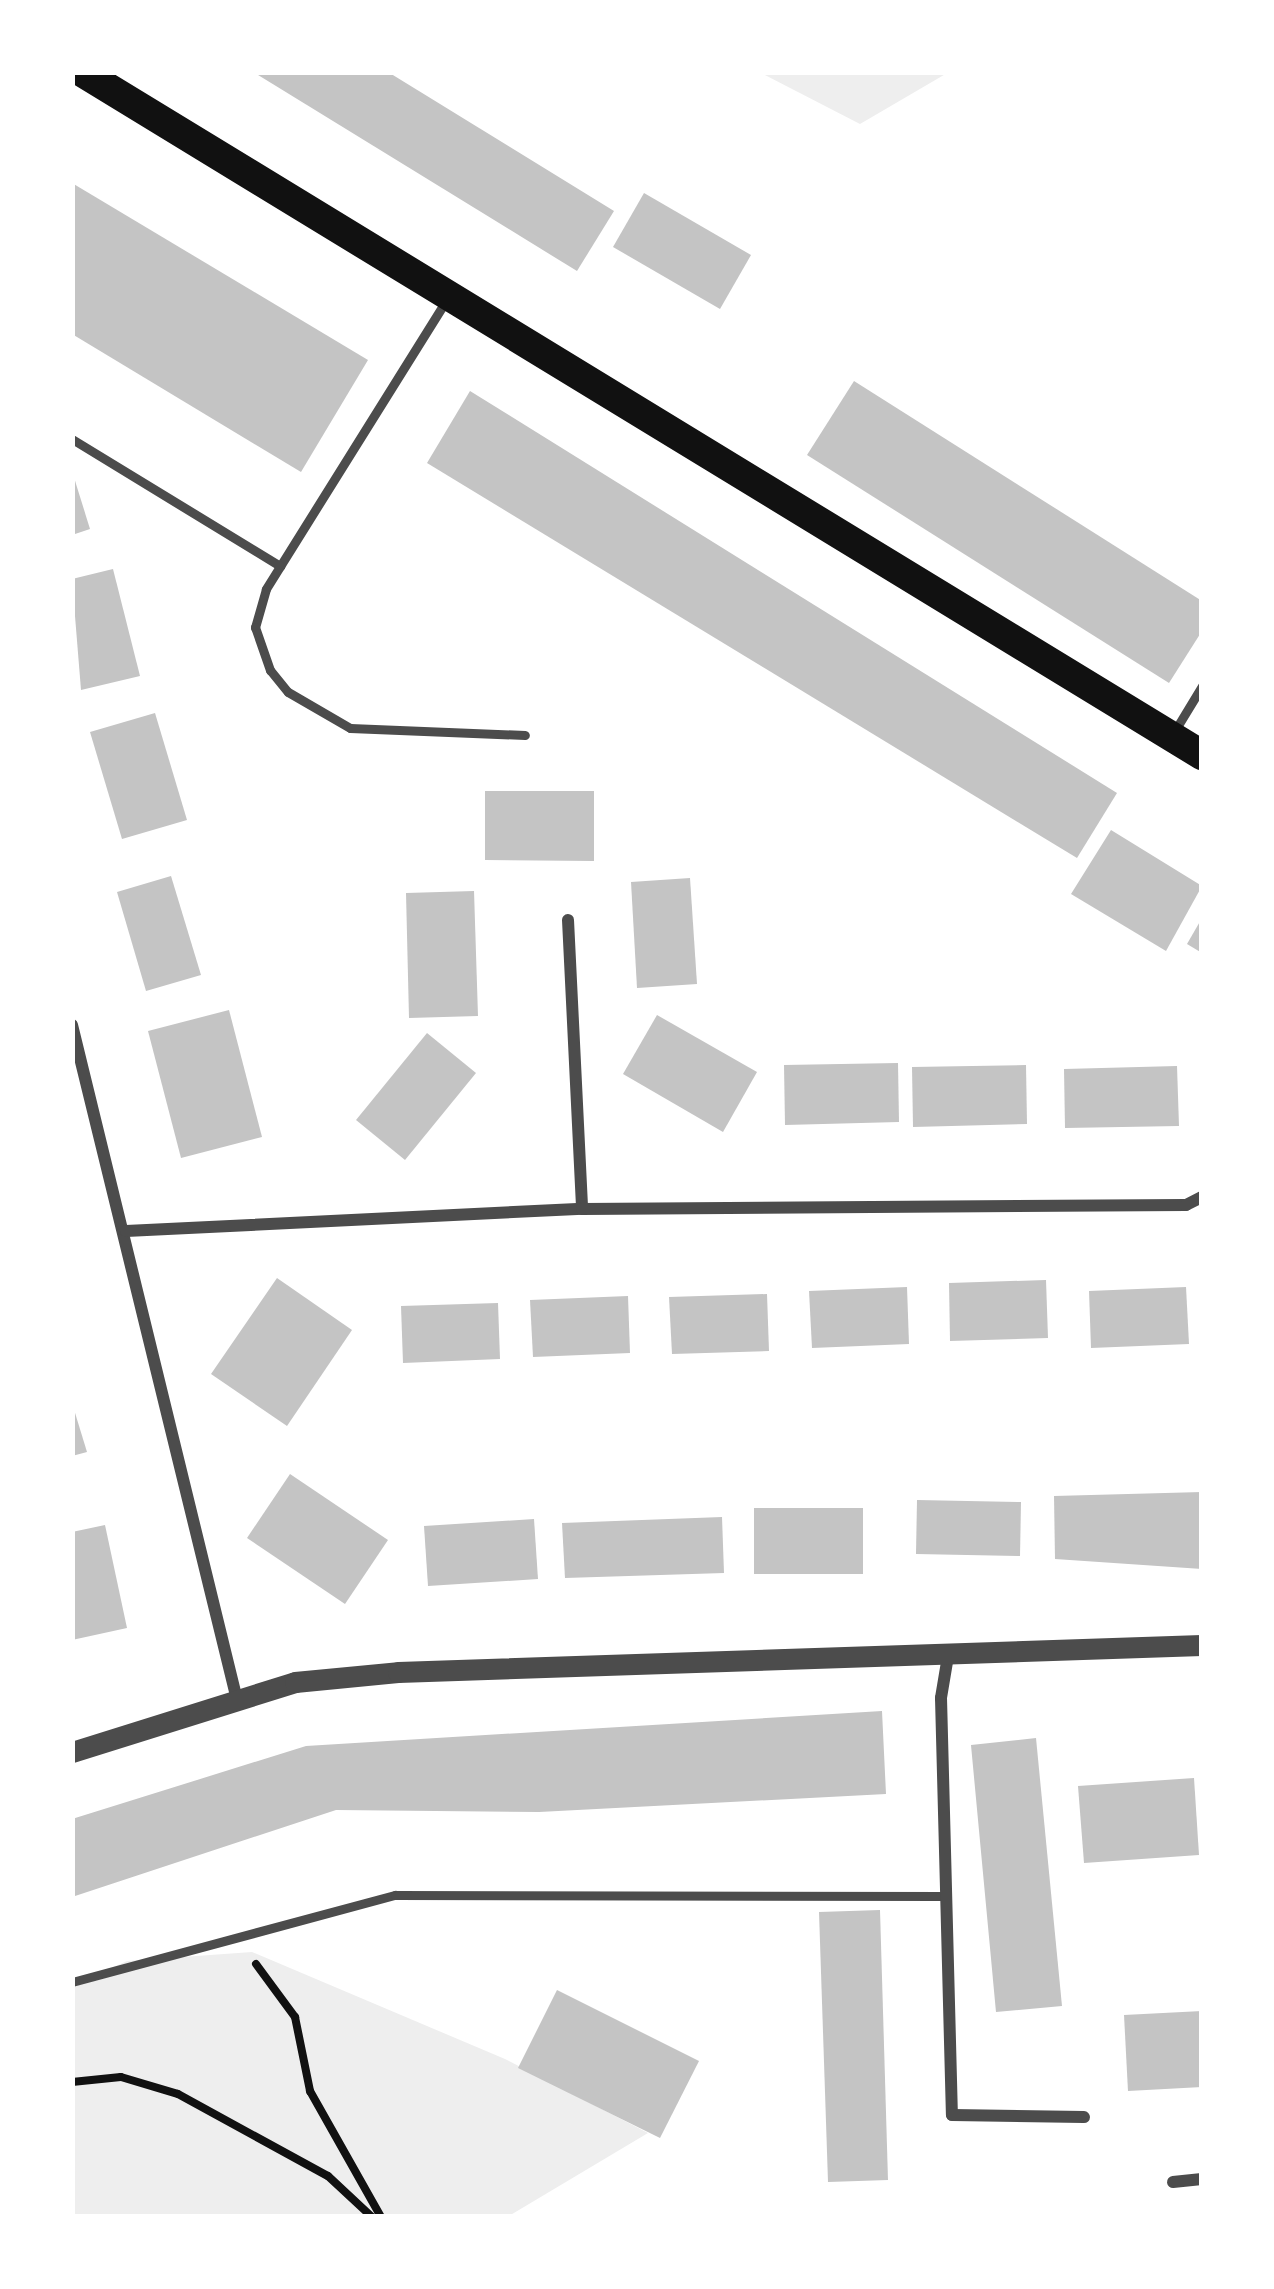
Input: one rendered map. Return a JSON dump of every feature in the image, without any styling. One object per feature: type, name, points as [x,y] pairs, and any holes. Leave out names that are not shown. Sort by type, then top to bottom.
[{"type":"main road","points":[[82,72],[1202,755]]},
{"type":"street","points":[[568,920],[582,1209]]},
{"type":"street","points":[[72,1025],[237,1700]]},
{"type":"street","points":[[125,1231],[582,1209],[1186,1205],[1202,1198]]},
{"type":"street","points":[[72,1752],[295,1682],[398,1672],[1202,1645]]},
{"type":"street","points":[[949,1650],[941,1698],[952,2115],[1084,2117]]},
{"type":"street","points":[[1173,2182],[1202,2179]]},
{"type":"lane","points":[[450,294],[280,566],[255,627],[270,670],[314,712],[350,728],[525,735]]},
{"type":"lane","points":[[72,439],[280,566]]},
{"type":"lane","points":[[1171,736],[1202,686]]},
{"type":"lane","points":[[72,1982],[395,1895],[946,1896]]},
{"type":"path","points":[[230,1937],[275,1982],[295,2017],[310,2091],[376,2217]]},
{"type":"path","points":[[72,2082],[122,2077],[178,2094],[328,2176],[376,2217]]},
{"type":"shaded area","points":[[759,72],[949,72],[860,124]]},
{"type":"shaded area","points":[[252,1952],[505,2059],[648,2133],[507,2217],[72,2217],[72,1986],[127,1961]]},
{"type":"building","points":[[253,72],[388,72],[614,211],[577,271]]},
{"type":"building","points":[[72,183],[368,360],[301,472],[72,334]]},
{"type":"building","points":[[644,193],[751,255],[720,309],[613,247]]},
{"type":"building","points":[[854,381],[1202,601],[1202,631],[1169,683],[807,455]]},
{"type":"building","points":[[470,391],[1117,793],[1077,858],[427,463]]},
{"type":"building","points":[[72,471],[90,529],[72,535]]},
{"type":"building","points":[[113,569],[140,676],[81,690],[72,579]]},
{"type":"building","points":[[155,713],[187,820],[122,839],[90,732]]},
{"type":"building","points":[[485,791],[594,791],[594,861],[485,860]]},
{"type":"building","points":[[1111,830],[1202,886],[1166,951],[1071,894]]},
{"type":"building","points":[[171,876],[201,975],[146,991],[117,892]]},
{"type":"building","points":[[690,878],[697,984],[637,988],[631,882]]},
{"type":"building","points":[[474,891],[478,1016],[409,1018],[406,893]]},
{"type":"building","points":[[1202,918],[1202,953],[1187,944]]},
{"type":"building","points":[[229,1010],[262,1137],[181,1158],[148,1031]]},
{"type":"building","points":[[657,1015],[757,1072],[723,1132],[623,1074]]},
{"type":"building","points":[[427,1033],[476,1073],[405,1160],[356,1120]]},
{"type":"building","points":[[898,1063],[899,1122],[785,1125],[784,1065]]},
{"type":"building","points":[[1026,1065],[1027,1124],[913,1127],[912,1067]]},
{"type":"building","points":[[1177,1066],[1179,1126],[1065,1128],[1064,1069]]},
{"type":"building","points":[[277,1278],[352,1330],[287,1426],[211,1374]]},
{"type":"building","points":[[1046,1280],[1048,1338],[950,1341],[949,1283]]},
{"type":"building","points":[[907,1287],[909,1344],[812,1348],[809,1291]]},
{"type":"building","points":[[1186,1287],[1189,1344],[1091,1348],[1089,1291]]},
{"type":"building","points":[[767,1294],[769,1351],[672,1354],[669,1297]]},
{"type":"building","points":[[628,1296],[630,1353],[533,1357],[530,1300]]},
{"type":"building","points":[[498,1303],[500,1359],[403,1363],[401,1306]]},
{"type":"building","points":[[72,1403],[87,1452],[72,1456]]},
{"type":"building","points":[[290,1474],[388,1540],[345,1604],[247,1538]]},
{"type":"building","points":[[1202,1492],[1202,1569],[1055,1559],[1054,1496]]},
{"type":"building","points":[[917,1500],[1021,1502],[1020,1556],[916,1554]]},
{"type":"building","points":[[754,1508],[863,1508],[863,1574],[754,1574]]},
{"type":"building","points":[[722,1517],[724,1573],[565,1578],[562,1523]]},
{"type":"building","points":[[534,1519],[538,1579],[428,1586],[424,1526]]},
{"type":"building","points":[[105,1525],[127,1628],[72,1640],[72,1532]]},
{"type":"building","points":[[882,1711],[886,1794],[539,1812],[336,1810],[72,1897],[72,1819],[306,1746]]},
{"type":"building","points":[[1036,1738],[1062,2006],[996,2012],[971,1745]]},
{"type":"building","points":[[1194,1778],[1199,1855],[1084,1863],[1078,1786]]},
{"type":"building","points":[[880,1910],[888,2180],[828,2182],[819,1912]]},
{"type":"building","points":[[557,1990],[699,2061],[660,2138],[518,2068]]},
{"type":"building","points":[[1202,2011],[1202,2087],[1128,2091],[1124,2015]]}]
